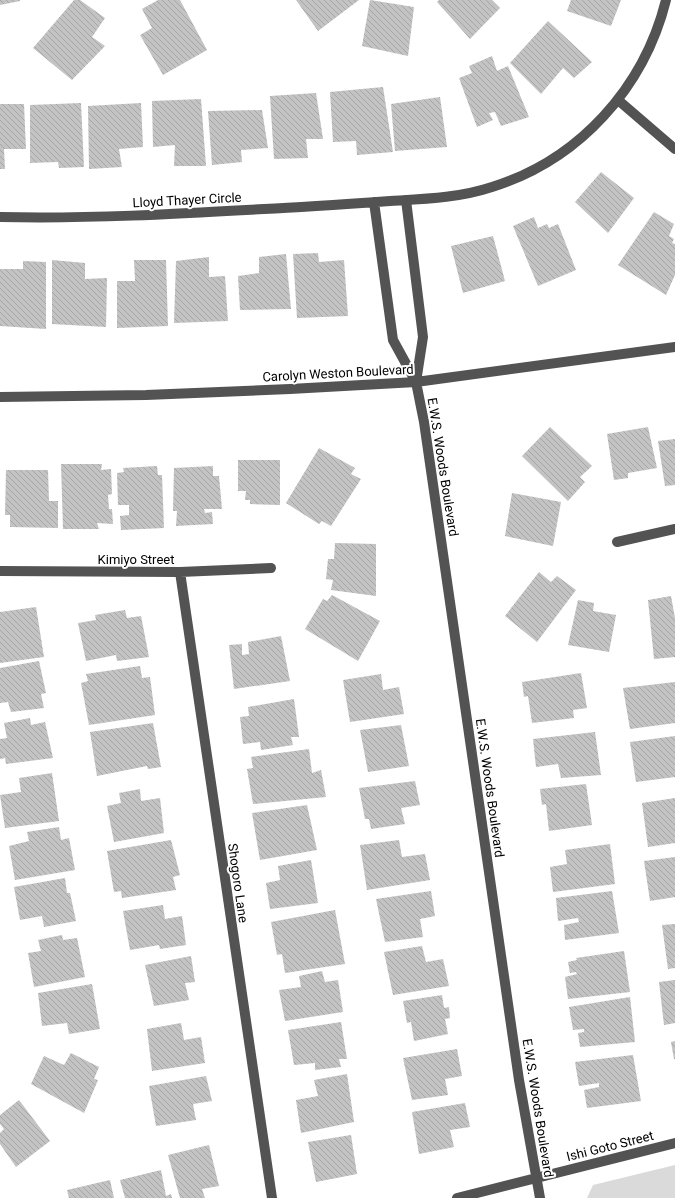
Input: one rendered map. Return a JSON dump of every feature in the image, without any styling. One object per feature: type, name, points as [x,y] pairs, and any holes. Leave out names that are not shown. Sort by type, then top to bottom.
[{"type":"street","name":"Lloyd Thayer Circle","points":[[0,216],[140,216],[406,200],[462,194],[492,187],[520,177],[548,163],[571,147],[604,118],[618,100],[650,47],[660,24],[666,0]]},
{"type":"street","points":[[618,100],[675,149]]},
{"type":"street","points":[[406,200],[422,337],[416,382]]},
{"type":"street","points":[[374,202],[393,340],[416,382]]},
{"type":"street","name":"Carolyn Weston Boulevard","points":[[0,397],[146,395],[416,382],[675,347]]},
{"type":"street","name":"E.W.S. Woods Boulevard","points":[[416,382],[426,438],[519,1080],[540,1198]]},
{"type":"street","points":[[617,542],[675,529]]},
{"type":"street","name":"Kimiyo Street","points":[[0,571],[180,572],[271,568]]},
{"type":"street","name":"Shogoro Lane","points":[[180,572],[272,1198]]},
{"type":"street","name":"Ishi Goto Street","points":[[457,1198],[675,1143]]},
{"type":"shaded area","points":[[675,1165],[675,1198],[587,1198],[593,1185]]},
{"type":"building","points":[[0,0],[20,0],[20,1],[0,5]]},
{"type":"building","points":[[74,0],[80,0],[105,18],[92,37],[105,46],[72,80],[33,48]]},
{"type":"building","points":[[158,0],[180,0],[207,50],[163,75],[140,35],[152,28],[142,9]]},
{"type":"building","points":[[296,0],[359,0],[318,31]]},
{"type":"building","points":[[370,0],[414,7],[408,56],[362,46]]},
{"type":"building","points":[[439,0],[492,0],[500,8],[470,39],[437,2]]},
{"type":"building","points":[[571,0],[621,0],[611,26],[567,11]]},
{"type":"building","points":[[548,21],[592,62],[574,78],[563,68],[541,94],[510,63]]},
{"type":"building","points":[[492,56],[497,71],[508,66],[529,117],[501,126],[495,112],[489,113],[493,120],[477,127],[459,78],[472,73],[469,66]]},
{"type":"building","points":[[383,87],[393,152],[357,155],[356,141],[333,142],[330,92]]},
{"type":"building","points":[[316,93],[323,139],[306,139],[308,158],[274,159],[270,96]]},
{"type":"building","points":[[440,97],[447,147],[395,151],[391,104]]},
{"type":"building","points":[[201,99],[206,166],[174,166],[175,145],[153,147],[152,101]]},
{"type":"building","points":[[81,103],[84,167],[59,168],[58,162],[30,163],[30,105]]},
{"type":"building","points":[[141,103],[143,147],[119,149],[122,167],[89,169],[88,106]]},
{"type":"building","points":[[0,104],[24,104],[26,149],[4,149],[5,169],[0,169]]},
{"type":"building","points":[[262,110],[268,148],[241,150],[242,162],[212,165],[208,111]]},
{"type":"building","points":[[601,172],[634,198],[608,233],[575,202]]},
{"type":"building","points":[[654,212],[674,224],[669,236],[674,239],[672,243],[675,244],[675,275],[666,295],[618,265]]},
{"type":"building","points":[[534,217],[538,228],[547,224],[549,228],[558,224],[576,270],[538,286],[513,226]]},
{"type":"building","points":[[493,236],[505,281],[463,293],[451,246]]},
{"type":"building","points":[[318,253],[319,262],[344,260],[348,316],[297,318],[293,254]]},
{"type":"building","points":[[286,254],[291,309],[240,310],[238,276],[259,273],[259,257]]},
{"type":"building","points":[[209,257],[209,277],[225,276],[228,321],[174,323],[176,261]]},
{"type":"building","points":[[52,260],[85,263],[85,279],[107,278],[106,327],[52,324]]},
{"type":"building","points":[[134,260],[166,260],[168,326],[117,328],[117,281],[135,281]]},
{"type":"building","points":[[23,261],[46,262],[46,329],[0,326],[0,269],[23,269]]},
{"type":"building","points":[[550,427],[592,466],[580,477],[585,482],[568,501],[522,456]]},
{"type":"building","points":[[648,427],[657,468],[628,473],[628,478],[614,480],[607,434]]},
{"type":"building","points":[[675,439],[675,485],[665,486],[658,441]]},
{"type":"building","points":[[319,448],[355,468],[351,474],[361,479],[331,526],[322,521],[319,524],[286,503]]},
{"type":"building","points":[[238,460],[280,460],[280,505],[250,504],[250,500],[245,500],[246,491],[238,491]]},
{"type":"building","points":[[61,464],[102,464],[101,470],[111,469],[112,494],[108,495],[109,509],[112,509],[113,524],[97,523],[99,529],[63,529]]},
{"type":"building","points":[[157,466],[158,475],[162,475],[164,528],[121,530],[120,516],[129,515],[129,505],[118,505],[117,473],[124,472],[123,468]]},
{"type":"building","points":[[213,466],[213,476],[219,476],[222,509],[204,509],[205,513],[212,512],[213,524],[176,526],[177,511],[173,511],[174,468]]},
{"type":"building","points":[[6,470],[48,470],[49,501],[58,501],[58,528],[10,527],[10,515],[5,515]]},
{"type":"building","points":[[512,493],[561,502],[553,546],[505,536]]},
{"type":"building","points":[[335,543],[376,544],[376,596],[331,590],[333,580],[326,579],[328,559],[334,559]]},
{"type":"building","points":[[539,572],[551,582],[557,576],[576,590],[537,642],[505,616]]},
{"type":"building","points":[[332,595],[380,621],[358,661],[305,629],[323,599],[327,601]]},
{"type":"building","points":[[671,596],[675,618],[675,657],[654,659],[648,600]]},
{"type":"building","points":[[578,600],[594,603],[593,611],[616,615],[609,652],[568,645]]},
{"type":"building","points":[[36,607],[44,657],[0,663],[0,612]]},
{"type":"building","points":[[125,610],[127,618],[141,616],[149,657],[117,661],[116,655],[86,661],[78,623],[96,620],[95,615]]},
{"type":"building","points":[[281,636],[290,681],[234,689],[229,645],[242,644],[242,655],[249,654],[248,642]]},
{"type":"building","points":[[39,661],[46,693],[41,694],[44,708],[11,712],[8,702],[0,703],[0,668]]},
{"type":"building","points":[[140,666],[142,678],[150,677],[155,715],[89,725],[81,683],[88,681],[86,674]]},
{"type":"building","points":[[581,673],[587,708],[573,710],[574,718],[532,723],[528,696],[524,697],[522,682]]},
{"type":"building","points":[[381,674],[383,690],[399,687],[404,714],[350,722],[343,680]]},
{"type":"building","points":[[675,682],[675,723],[630,729],[623,688]]},
{"type":"building","points":[[294,699],[299,737],[291,737],[293,745],[261,750],[260,742],[243,744],[240,717],[249,716],[248,707]]},
{"type":"building","points":[[30,718],[31,725],[45,722],[53,758],[6,764],[5,758],[0,759],[0,739],[7,738],[4,723]]},
{"type":"building","points":[[153,723],[161,767],[148,769],[147,766],[97,776],[90,732]]},
{"type":"building","points":[[401,725],[409,766],[368,772],[360,730]]},
{"type":"building","points":[[595,732],[601,775],[561,778],[558,764],[536,767],[533,739]]},
{"type":"building","points":[[675,736],[675,777],[636,782],[630,742]]},
{"type":"building","points":[[309,749],[312,773],[321,770],[326,797],[253,804],[247,769],[253,768],[251,757]]},
{"type":"building","points":[[52,773],[59,821],[5,828],[0,795],[21,792],[19,778]]},
{"type":"building","points":[[415,781],[420,805],[401,808],[405,824],[371,829],[369,819],[365,819],[359,788]]},
{"type":"building","points":[[586,784],[592,825],[549,831],[546,804],[542,805],[540,789]]},
{"type":"building","points":[[140,789],[141,801],[160,798],[164,833],[114,842],[107,806],[121,803],[119,793]]},
{"type":"building","points":[[675,798],[675,843],[648,847],[642,803]]},
{"type":"building","points":[[307,805],[317,850],[260,860],[252,813]]},
{"type":"building","points":[[59,827],[61,840],[69,838],[75,870],[15,880],[9,846],[29,841],[27,832]]},
{"type":"building","points":[[171,840],[180,875],[173,877],[176,890],[122,898],[121,891],[114,892],[107,851]]},
{"type":"building","points":[[399,840],[402,857],[425,854],[430,880],[367,890],[360,845]]},
{"type":"building","points":[[610,844],[615,884],[553,892],[550,867],[567,864],[565,850]]},
{"type":"building","points":[[675,857],[675,897],[650,901],[644,861]]},
{"type":"building","points":[[311,860],[318,903],[270,909],[266,883],[280,880],[278,866]]},
{"type":"building","points":[[65,878],[67,893],[70,893],[76,921],[44,927],[42,916],[20,920],[14,887]]},
{"type":"building","points":[[431,891],[435,916],[420,919],[423,937],[385,942],[376,899]]},
{"type":"building","points":[[612,891],[619,933],[565,940],[564,925],[579,922],[578,918],[558,921],[556,898]]},
{"type":"building","points":[[163,905],[165,919],[182,916],[186,945],[160,949],[159,945],[130,950],[123,911]]},
{"type":"building","points":[[335,910],[345,964],[285,973],[282,954],[277,955],[271,922]]},
{"type":"building","points":[[675,924],[675,968],[668,969],[662,925]]},
{"type":"building","points":[[62,935],[63,940],[77,938],[85,977],[34,987],[28,953],[41,951],[38,940]]},
{"type":"building","points":[[422,946],[426,962],[443,959],[449,986],[393,995],[384,952]]},
{"type":"building","points":[[624,951],[630,992],[568,999],[565,977],[577,974],[576,972],[570,973],[568,962],[577,960],[576,958]]},
{"type":"building","points":[[191,956],[195,982],[185,983],[189,1000],[154,1006],[145,965]]},
{"type":"building","points":[[322,971],[325,982],[338,980],[343,1012],[285,1021],[279,990],[301,987],[299,976]]},
{"type":"building","points":[[675,980],[675,1023],[664,1025],[659,982]]},
{"type":"building","points":[[92,984],[100,1029],[69,1034],[67,1023],[42,1026],[38,993]]},
{"type":"building","points":[[442,995],[444,1008],[449,1007],[450,1018],[445,1019],[448,1034],[414,1041],[411,1022],[407,1023],[403,1001]]},
{"type":"building","points":[[630,997],[635,1042],[580,1047],[578,1033],[584,1032],[584,1029],[573,1030],[569,1007]]},
{"type":"building","points":[[341,1022],[347,1059],[339,1059],[341,1067],[315,1070],[315,1063],[294,1065],[288,1030]]},
{"type":"building","points":[[181,1023],[184,1040],[201,1037],[205,1063],[152,1071],[147,1029]]},
{"type":"building","points":[[675,1041],[675,1059],[674,1059],[671,1042]]},
{"type":"building","points":[[457,1049],[462,1076],[445,1079],[448,1095],[412,1100],[403,1058]]},
{"type":"building","points":[[71,1053],[99,1067],[94,1079],[98,1080],[84,1113],[31,1084],[44,1056],[64,1065]]},
{"type":"building","points":[[633,1055],[641,1101],[587,1108],[584,1090],[599,1087],[599,1083],[579,1086],[575,1062]]},
{"type":"building","points":[[347,1074],[354,1122],[301,1133],[296,1100],[318,1096],[314,1080]]},
{"type":"building","points":[[206,1076],[212,1101],[193,1104],[196,1120],[156,1126],[149,1086]]},
{"type":"building","points":[[19,1100],[50,1141],[16,1167],[0,1144],[0,1133],[4,1129],[0,1124],[0,1115]]},
{"type":"building","points":[[465,1103],[470,1127],[450,1130],[454,1147],[419,1154],[412,1112]]},
{"type":"building","points":[[351,1135],[357,1174],[316,1182],[308,1142]]},
{"type":"building","points":[[209,1145],[219,1186],[202,1189],[205,1198],[180,1198],[168,1155]]},
{"type":"building","points":[[161,1170],[166,1196],[171,1194],[172,1198],[125,1198],[120,1180]]},
{"type":"building","points":[[110,1180],[114,1198],[69,1198],[67,1190]]}]
